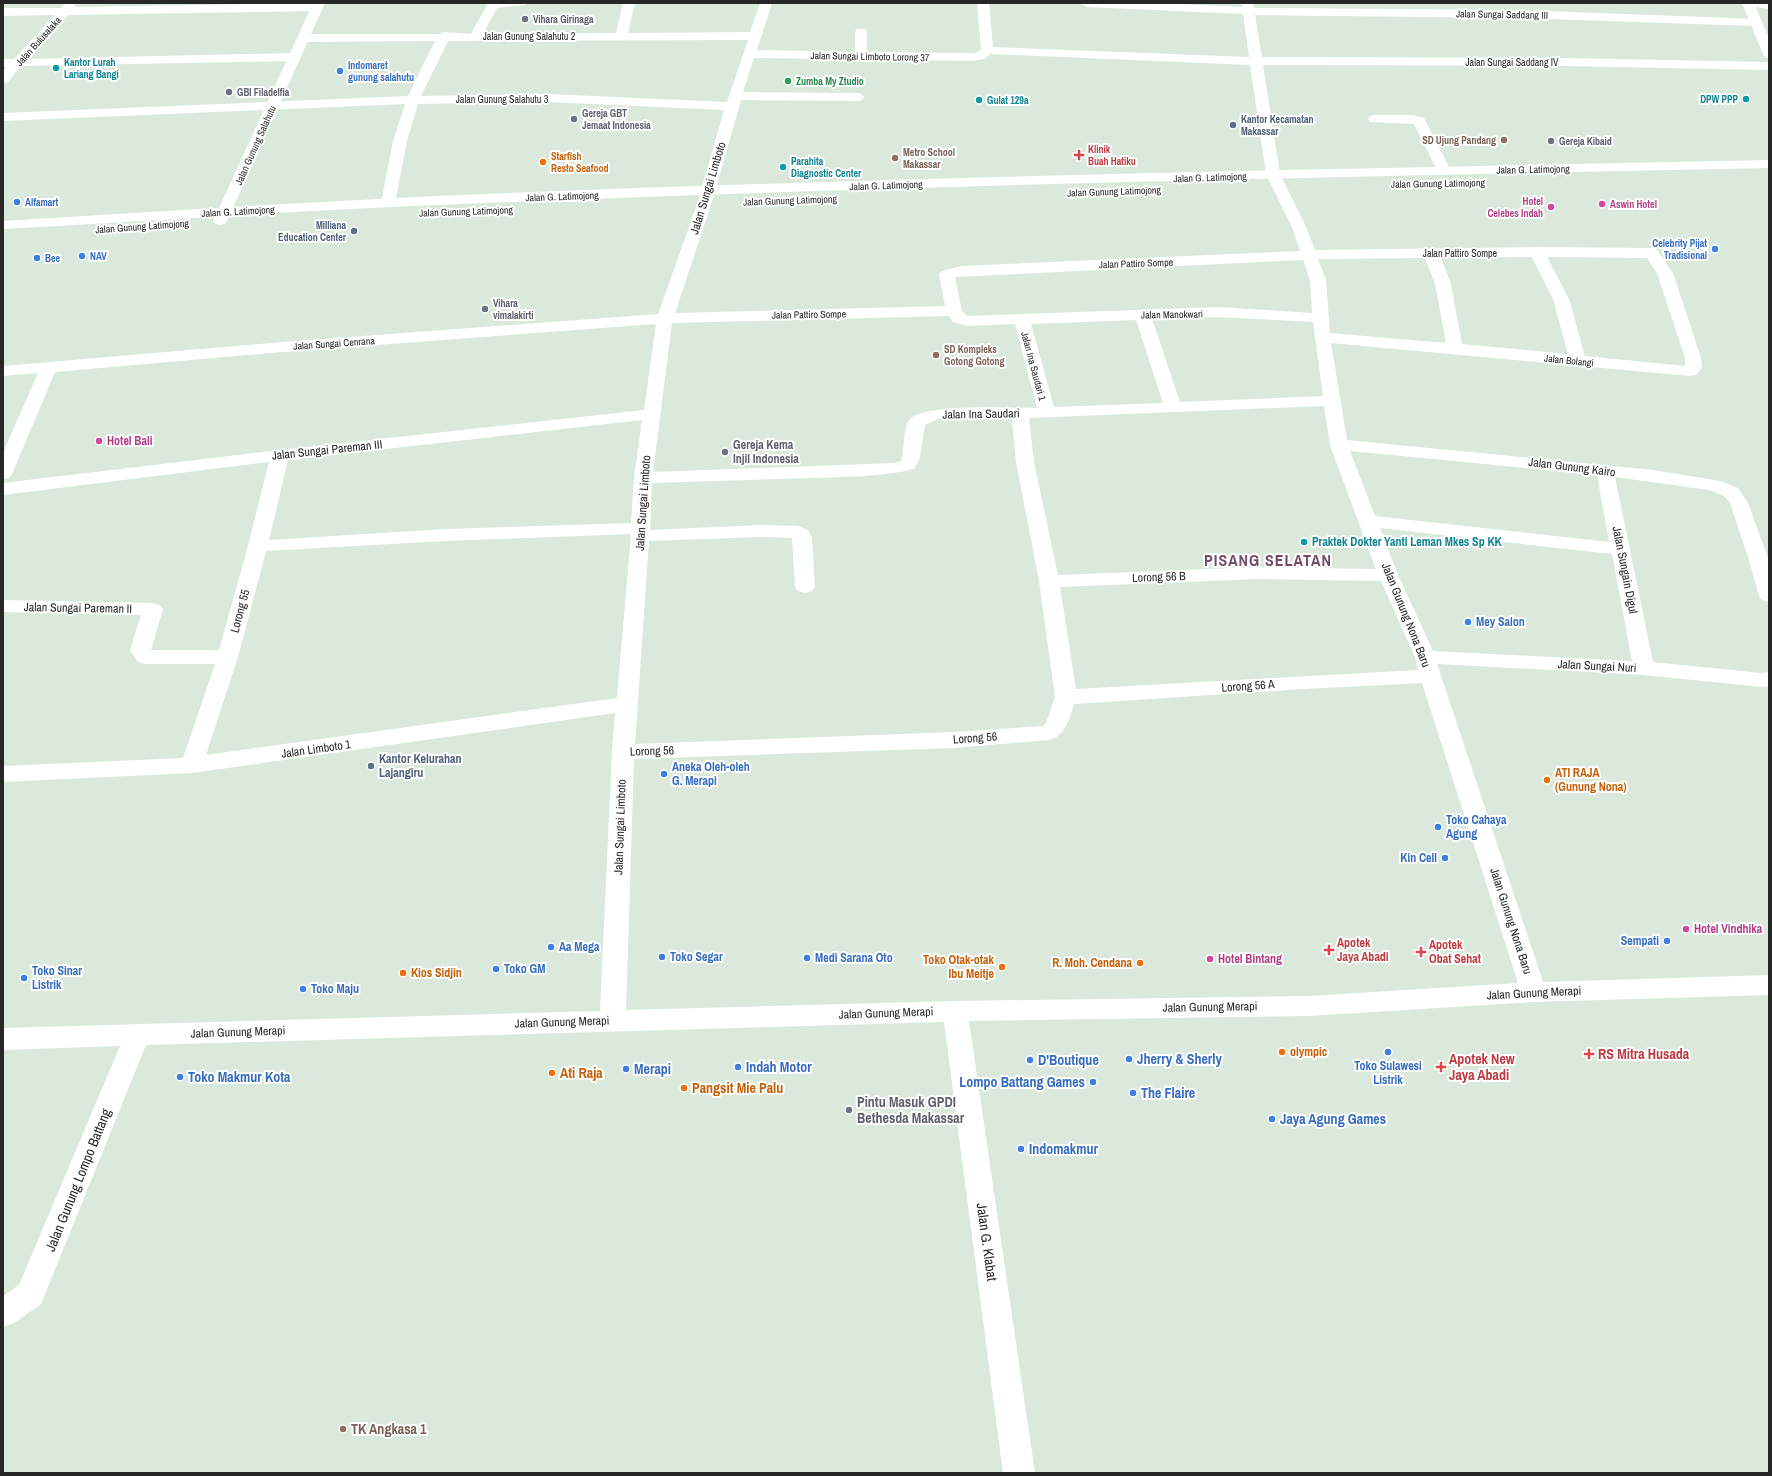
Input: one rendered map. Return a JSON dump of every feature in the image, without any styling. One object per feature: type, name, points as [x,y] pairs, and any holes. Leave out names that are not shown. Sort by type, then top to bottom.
[{"type":"street","points":[[476,36],[493,5],[521,3]]},
{"type":"street","points":[[621,36],[629,3]]},
{"type":"street","name":"Jalan Sungai Limboto","points":[[613,1020],[623,752],[643,478],[665,318],[706,196],[734,101],[766,3]]},
{"type":"street","points":[[983,3],[987,50]]},
{"type":"street","name":"Jalan Sungai Saddang III","points":[[1087,3],[1248,7],[1514,8],[1756,22]]},
{"type":"street","points":[[1769,5],[1748,3],[1769,54]]},
{"type":"street","points":[[3,12],[68,7],[317,5]]},
{"type":"street","name":"Jalan Gunung Salahutu","points":[[223,216],[317,5]]},
{"type":"street","name":"Jalan Bulusalaka","points":[[3,79],[68,7]]},
{"type":"street","name":"Jalan Gunung Nona Baru","points":[[1248,7],[1255,61],[1275,180],[1299,227],[1318,280],[1321,328],[1331,401],[1337,425],[1339,445],[1388,575],[1428,666],[1534,992]]},
{"type":"street","points":[[861,32],[861,56]]},
{"type":"street","points":[[388,203],[400,141],[412,101],[444,36]]},
{"type":"street","name":"Jalan Gunung Salahutu 2","points":[[303,38],[444,36],[756,36]]},
{"type":"street","name":"Jalan Sungai Limboto Lorong 37","points":[[749,54],[980,57],[987,50]]},
{"type":"street","name":"Jalan Sungai Saddang IV","points":[[987,50],[1255,61],[1565,62],[1769,66]]},
{"type":"street","points":[[3,63],[294,57]]},
{"type":"street","name":"Jalan Gunung Salahutu 3","points":[[3,117],[273,105],[503,98],[636,101],[734,101],[857,97]]},
{"type":"street","points":[[1375,119],[1412,119],[1419,121],[1444,171]]},
{"type":"street","name":"Jalan G. Latimojong","points":[[1275,180],[1444,171],[1769,164]]},
{"type":"street","name":"Jalan Gunung Latimojong","points":[[3,234],[223,216],[706,196],[1275,180],[1769,177]]},
{"type":"street","name":"Jalan G. Latimojong","points":[[3,225],[223,216],[388,203],[706,196]]},
{"type":"street","points":[[1537,252],[1561,299],[1578,361]]},
{"type":"street","name":"Jalan Pattiro Sompe","points":[[665,318],[954,311],[947,278],[947,274],[952,272],[1310,255],[1537,252],[1652,253]]},
{"type":"street","points":[[1431,253],[1443,284],[1448,304],[1454,342],[1453,349]]},
{"type":"street","name":"Jalan Bolangi","points":[[1321,328],[1453,349],[1690,371],[1694,367],[1693,358],[1664,273],[1652,253]]},
{"type":"street","name":"Jalan Manokwari","points":[[954,311],[959,319],[967,321],[1142,314],[1248,313],[1321,328]]},
{"type":"street","points":[[1142,314],[1174,406]]},
{"type":"street","name":"Jalan Sungai Cenrana","points":[[3,371],[665,318]]},
{"type":"street","name":"Jalan Ina Saudari 1","points":[[1022,319],[1047,413]]},
{"type":"street","points":[[3,474],[49,367]]},
{"type":"street","name":"Jalan Ina Saudari","points":[[643,478],[849,471],[894,468],[908,465],[911,458],[916,423],[923,418],[937,414],[1020,414],[1174,406],[1331,401]]},
{"type":"street","name":"Jalan Sungai Pareman III","points":[[3,489],[280,455],[652,414]]},
{"type":"street","name":"Lorong 56","points":[[623,752],[954,740],[1048,733],[1056,726],[1066,697],[1049,581],[1025,462],[1020,414]]},
{"type":"street","name":"Jalan Gunung Kairo","points":[[1339,445],[1532,463],[1713,485],[1731,492],[1739,503],[1759,560],[1769,596]]},
{"type":"street","name":"Lorong 55","points":[[192,765],[228,657],[258,546],[280,455]]},
{"type":"street","name":"Jalan Sungain Digul","points":[[1605,471],[1644,668]]},
{"type":"street","points":[[1368,521],[1621,549]]},
{"type":"street","points":[[258,546],[445,535],[640,532],[798,532],[801,534],[802,538],[805,587]]},
{"type":"street","name":"Lorong 56 B","points":[[1049,581],[1258,573],[1388,575]]},
{"type":"street","name":"Jalan Sungai Pareman II","points":[[3,606],[153,609],[140,650],[145,656],[228,657]]},
{"type":"street","name":"Jalan Sungai Nuri","points":[[1428,666],[1644,668],[1761,680],[1769,679]]},
{"type":"street","name":"Lorong 56 A","points":[[1066,697],[1295,683],[1428,666]]},
{"type":"street","name":"Jalan Limboto 1","points":[[3,774],[192,765],[627,704]]},
{"type":"street","name":"Jalan Gunung Merapi","points":[[3,1039],[955,1011],[1309,1006],[1534,992],[1769,985]]},
{"type":"street","name":"Jalan G. Klabat","points":[[955,1011],[1019,1473]]},
{"type":"street","name":"Jalan Gunung Lompo Battang","points":[[3,1313],[30,1294],[137,1036]]},
{"type":"place","name":"Vihara Girinaga","points":[[525,19]]},
{"type":"place","name":"Kantor Lurah Lariang Bangi","points":[[56,68]]},
{"type":"place","name":"Indomaret gunung salahutu","points":[[340,71]]},
{"type":"place","name":"Zumba My Ztudio","points":[[788,81]]},
{"type":"place","name":"GBI Filadelfia","points":[[229,92]]},
{"type":"place","name":"DPW PPP","points":[[1746,99]]},
{"type":"place","name":"Gulat 129a","points":[[979,100]]},
{"type":"place","name":"Gereja GBT Jemaat Indonesia","points":[[574,119]]},
{"type":"place","name":"Kantor Kecamatan Makassar","points":[[1233,125]]},
{"type":"place","name":"SD Ujung Pandang","points":[[1504,140]]},
{"type":"place","name":"Gereja Kibaid","points":[[1551,141]]},
{"type":"place","name":"Klinik Buah Hatiku","points":[[1079,155]]},
{"type":"place","name":"Metro School Makassar","points":[[895,158]]},
{"type":"place","name":"Starfish Resto Seafood","points":[[543,162]]},
{"type":"place","name":"Parahita Diagnostic Center","points":[[783,167]]},
{"type":"place","name":"Alfamart","points":[[17,202]]},
{"type":"place","name":"Aswin Hotel","points":[[1602,204]]},
{"type":"place","name":"Hotel Celebes Indah","points":[[1551,207]]},
{"type":"place","name":"Milliana Education Center","points":[[354,231]]},
{"type":"place","name":"Celebrity Pijat Tradisional","points":[[1715,249]]},
{"type":"place","name":"NAV","points":[[82,256]]},
{"type":"place","name":"Bee","points":[[37,258]]},
{"type":"place","name":"Vihara vimalakirti","points":[[485,309]]},
{"type":"place","name":"SD Kompleks Gotong Gotong","points":[[936,355]]},
{"type":"place","name":"Hotel Bali","points":[[99,441]]},
{"type":"place","name":"Gereja Kema Injil Indonesia","points":[[725,452]]},
{"type":"place","name":"Praktek Dokter Yanti Leman Mkes Sp KK","points":[[1304,542]]},
{"type":"place","name":"Mey Salon","points":[[1468,622]]},
{"type":"place","name":"Kantor Kelurahan Lajangiru","points":[[371,766]]},
{"type":"place","name":"Aneka Oleh-oleh G. Merapi","points":[[664,774]]},
{"type":"place","name":"ATI RAJA (Gunung Nona)","points":[[1547,780]]},
{"type":"place","name":"Toko Cahaya Agung","points":[[1438,827]]},
{"type":"place","name":"Kin Cell","points":[[1445,858]]},
{"type":"place","name":"Hotel Vindhika","points":[[1686,929]]},
{"type":"place","name":"Sempati","points":[[1667,941]]},
{"type":"place","name":"Aa Mega","points":[[551,947]]},
{"type":"place","name":"Apotek Jaya Abadi","points":[[1329,950]]},
{"type":"place","name":"Apotek Obat Sehat","points":[[1421,952]]},
{"type":"place","name":"Toko Segar","points":[[662,957]]},
{"type":"place","name":"Medi Sarana Oto","points":[[807,958]]},
{"type":"place","name":"Hotel Bintang","points":[[1210,959]]},
{"type":"place","name":"R. Moh. Cendana","points":[[1140,963]]},
{"type":"place","name":"Toko Otak-otak Ibu Meitje","points":[[1002,967]]},
{"type":"place","name":"Toko GM","points":[[496,969]]},
{"type":"place","name":"Kios Sidjin","points":[[403,973]]},
{"type":"place","name":"Toko Sinar Listrik","points":[[24,978]]},
{"type":"place","name":"Toko Maju","points":[[303,989]]},
{"type":"place","name":"olympic","points":[[1282,1052]]},
{"type":"place","name":"Toko Sulawesi Listrik","points":[[1388,1052]]},
{"type":"place","name":"RS Mitra Husada","points":[[1589,1054]]},
{"type":"place","name":"Jherry & Sherly","points":[[1129,1059]]},
{"type":"place","name":"D'Boutique","points":[[1030,1060]]},
{"type":"place","name":"Indah Motor","points":[[738,1067]]},
{"type":"place","name":"Apotek New Jaya Abadi","points":[[1441,1067]]},
{"type":"place","name":"Merapi","points":[[626,1069]]},
{"type":"place","name":"Ati Raja","points":[[552,1073]]},
{"type":"place","name":"Toko Makmur Kota","points":[[180,1077]]},
{"type":"place","name":"Lompo Battang Games","points":[[1093,1082]]},
{"type":"place","name":"Pangsit Mie Palu","points":[[684,1088]]},
{"type":"place","name":"The Flaire","points":[[1133,1093]]},
{"type":"place","name":"Pintu Masuk GPDI Bethesda Makassar","points":[[849,1110]]},
{"type":"place","name":"Jaya Agung Games","points":[[1272,1119]]},
{"type":"place","name":"Indomakmur","points":[[1021,1149]]},
{"type":"place","name":"TK Angkasa 1","points":[[343,1429]]},
{"type":"district","name":"PISANG SELATAN","points":[[1268,560]]}]
